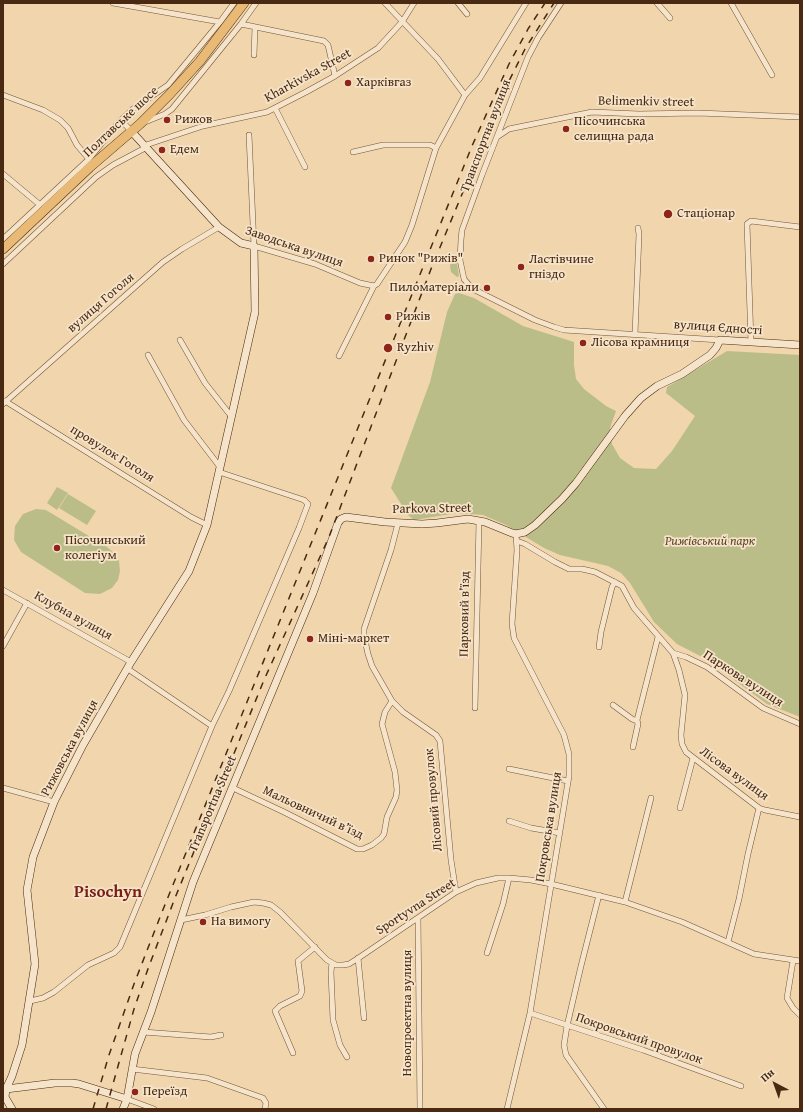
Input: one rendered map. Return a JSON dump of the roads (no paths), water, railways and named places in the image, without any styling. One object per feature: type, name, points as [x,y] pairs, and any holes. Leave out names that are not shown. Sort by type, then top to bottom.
[{"type":"highway","name":"Полтавське шосе","points":[[3,249],[85,172],[132,132],[170,94],[200,61],[244,3]]},
{"type":"street","points":[[113,3],[220,22]]},
{"type":"street","points":[[3,239],[89,159],[121,120],[133,109],[168,85],[234,3]]},
{"type":"street","points":[[140,124],[165,114],[172,109],[241,24],[256,3]]},
{"type":"street","points":[[385,3],[438,59],[465,95]]},
{"type":"street","name":"Kharkivska Street","points":[[3,264],[96,177],[113,165],[144,147],[202,126],[267,112],[335,76],[378,48],[402,22],[414,3]]},
{"type":"street","points":[[458,3],[467,14]]},
{"type":"street","name":"Транспортна вулиця","points":[[339,356],[374,286],[377,284],[404,242],[412,225],[436,148],[465,95],[480,78],[526,3]]},
{"type":"street","name":"Транспортна вулиця","points":[[469,285],[463,275],[461,265],[460,240],[462,230],[496,137],[528,57],[538,38],[561,3]]},
{"type":"street","points":[[657,3],[670,18]]},
{"type":"street","points":[[731,3],[772,74]]},
{"type":"street","points":[[241,24],[324,40],[328,45],[335,76]]},
{"type":"street","points":[[254,55],[255,27]]},
{"type":"street","points":[[3,95],[43,110],[60,120],[68,128],[77,145],[89,159]]},
{"type":"street","points":[[275,108],[304,167]]},
{"type":"street","name":"Belimenkiv street","points":[[496,137],[509,129],[592,112],[639,114],[698,113],[800,117]]},
{"type":"street","points":[[121,120],[132,132]]},
{"type":"street","name":"Заводська вулиця","points":[[132,132],[144,147],[219,227],[241,243],[315,264],[360,283],[374,286]]},
{"type":"street","name":"Рижовська вулиця","points":[[4,1089],[12,1076],[22,1045],[35,964],[27,890],[32,857],[54,802],[83,745],[130,665],[189,572],[207,525],[255,312],[254,246],[249,135]]},
{"type":"street","points":[[353,152],[383,145],[430,145],[436,148]]},
{"type":"street","points":[[3,174],[40,204]]},
{"type":"street","points":[[751,342],[747,224],[751,221],[800,227]]},
{"type":"street","name":"вулиця Гоголя","points":[[4,402],[163,262],[219,227]]},
{"type":"street","points":[[635,334],[638,228]]},
{"type":"street","name":"вулиця Єдності","points":[[469,285],[475,290],[535,320],[554,328],[564,330],[800,345]]},
{"type":"street","points":[[180,340],[205,383],[231,416]]},
{"type":"street","points":[[516,537],[530,529],[562,499],[576,483],[625,416],[641,398],[657,386],[682,374],[710,355],[720,340]]},
{"type":"street","points":[[30,1001],[43,998],[54,992],[88,965],[114,953],[120,948],[212,726],[300,528],[308,504],[304,500],[219,469],[184,420],[148,355]]},
{"type":"street","name":"провулок Гоголя","points":[[4,402],[191,517],[207,525]]},
{"type":"street","name":"Parkova Street","points":[[346,517],[398,523],[437,523],[468,519],[479,521],[506,532],[562,566],[594,572],[622,586],[634,608],[673,654]]},
{"type":"street","name":"Transportna Street","points":[[123,1109],[127,1099],[135,1054],[151,1012],[193,882],[313,593],[338,523],[341,519],[346,517]]},
{"type":"street","name":"Парковий в’їзд","points":[[475,708],[479,521]]},
{"type":"street","name":"Лісовий провулок","points":[[398,523],[391,550],[364,629],[365,644],[372,666],[392,701],[403,712],[436,735],[440,741],[451,860],[456,892]]},
{"type":"street","name":"Покровська вулиця","points":[[507,1109],[530,1014],[568,781],[569,754],[564,735],[514,638],[512,624],[516,537]]},
{"type":"street","points":[[599,647],[601,632],[612,587],[615,582]]},
{"type":"street","name":"Клубна вулиця","points":[[3,590],[130,665],[212,726]]},
{"type":"street","points":[[3,646],[27,603]]},
{"type":"street","points":[[633,747],[638,724],[637,721],[658,637]]},
{"type":"street","name":"Паркова вулиця","points":[[673,654],[686,657],[706,667],[763,708],[800,724]]},
{"type":"street","name":"Лісова вулиця","points":[[673,654],[679,670],[685,695],[681,739],[686,752],[759,808],[800,817]]},
{"type":"street","name":"Мальовничий в’їзд","points":[[233,788],[357,849],[363,849],[372,845],[384,834],[397,790],[395,772],[382,724],[385,712],[392,701]]},
{"type":"street","points":[[613,705],[637,721]]},
{"type":"street","points":[[680,808],[693,758]]},
{"type":"street","points":[[508,769],[568,781]]},
{"type":"street","points":[[3,788],[54,802]]},
{"type":"street","points":[[625,902],[651,798]]},
{"type":"street","points":[[728,942],[759,808]]},
{"type":"street","points":[[509,821],[532,828],[560,833]]},
{"type":"street","points":[[487,953],[503,904],[509,878]]},
{"type":"street","name":"Sportyvna Street","points":[[332,963],[342,965],[349,964],[456,892],[482,881],[509,878],[551,884],[625,902],[682,922],[754,954],[800,961]]},
{"type":"street","points":[[599,896],[564,1043],[566,1053],[604,1109]]},
{"type":"street","points":[[181,920],[254,902],[263,902],[271,905],[280,912],[327,960],[332,963],[333,1020],[340,1045],[347,1057]]},
{"type":"street","name":"Новопроектна вулиця","points":[[418,918],[420,1109]]},
{"type":"street","points":[[293,1053],[275,1011],[276,1008],[300,996],[302,991],[298,961],[315,947]]},
{"type":"street","points":[[358,958],[364,1018]]},
{"type":"street","points":[[793,961],[787,998],[793,1008],[800,1015]]},
{"type":"street","name":"Покровський провулок","points":[[530,1014],[602,1036],[741,1086]]},
{"type":"street","points":[[143,1032],[211,1037],[221,1035]]},
{"type":"street","points":[[132,1069],[207,1078],[263,1098],[266,1103],[265,1109]]},
{"type":"street","points":[[12,1109],[5,1097],[4,1089],[72,1083],[127,1099],[154,1109]]},
{"type":"railway","points":[[93,1109],[109,1055],[134,984],[162,912],[472,146],[509,64],[528,29],[545,3]]},
{"type":"railway","points":[[106,1109],[134,1009],[175,898],[264,680],[329,537],[431,269],[508,83],[525,49],[554,3]]},
{"type":"place","name":"Харківгаз","points":[[348,83]]},
{"type":"place","name":"Рижов","points":[[167,120]]},
{"type":"place","name":"Пісочинська селищна рада","points":[[566,129]]},
{"type":"place","name":"Едем","points":[[162,150]]},
{"type":"place","name":"Стаціонар","points":[[668,214]]},
{"type":"place","name":"Ринок \"Рижів\"","points":[[371,259]]},
{"type":"place","name":"Ластівчине гніздо","points":[[521,267]]},
{"type":"place","name":"Пиломатеріали","points":[[487,288]]},
{"type":"place","name":"Рижів","points":[[388,317]]},
{"type":"place","name":"Лісова крамниця","points":[[583,343]]},
{"type":"place","name":"Ryzhiv","points":[[388,348]]},
{"type":"place","name":"Пісочинський колегіум","points":[[57,548]]},
{"type":"place","name":"Міні-маркет","points":[[310,639]]},
{"type":"place","name":"На вимогу","points":[[203,922]]},
{"type":"place","name":"Переїзд","points":[[135,1092]]},
{"type":"district","name":"Pisochyn","points":[[108,893]]},
{"type":"park label","name":"Рижівський парк","points":[[710,542]]}]
